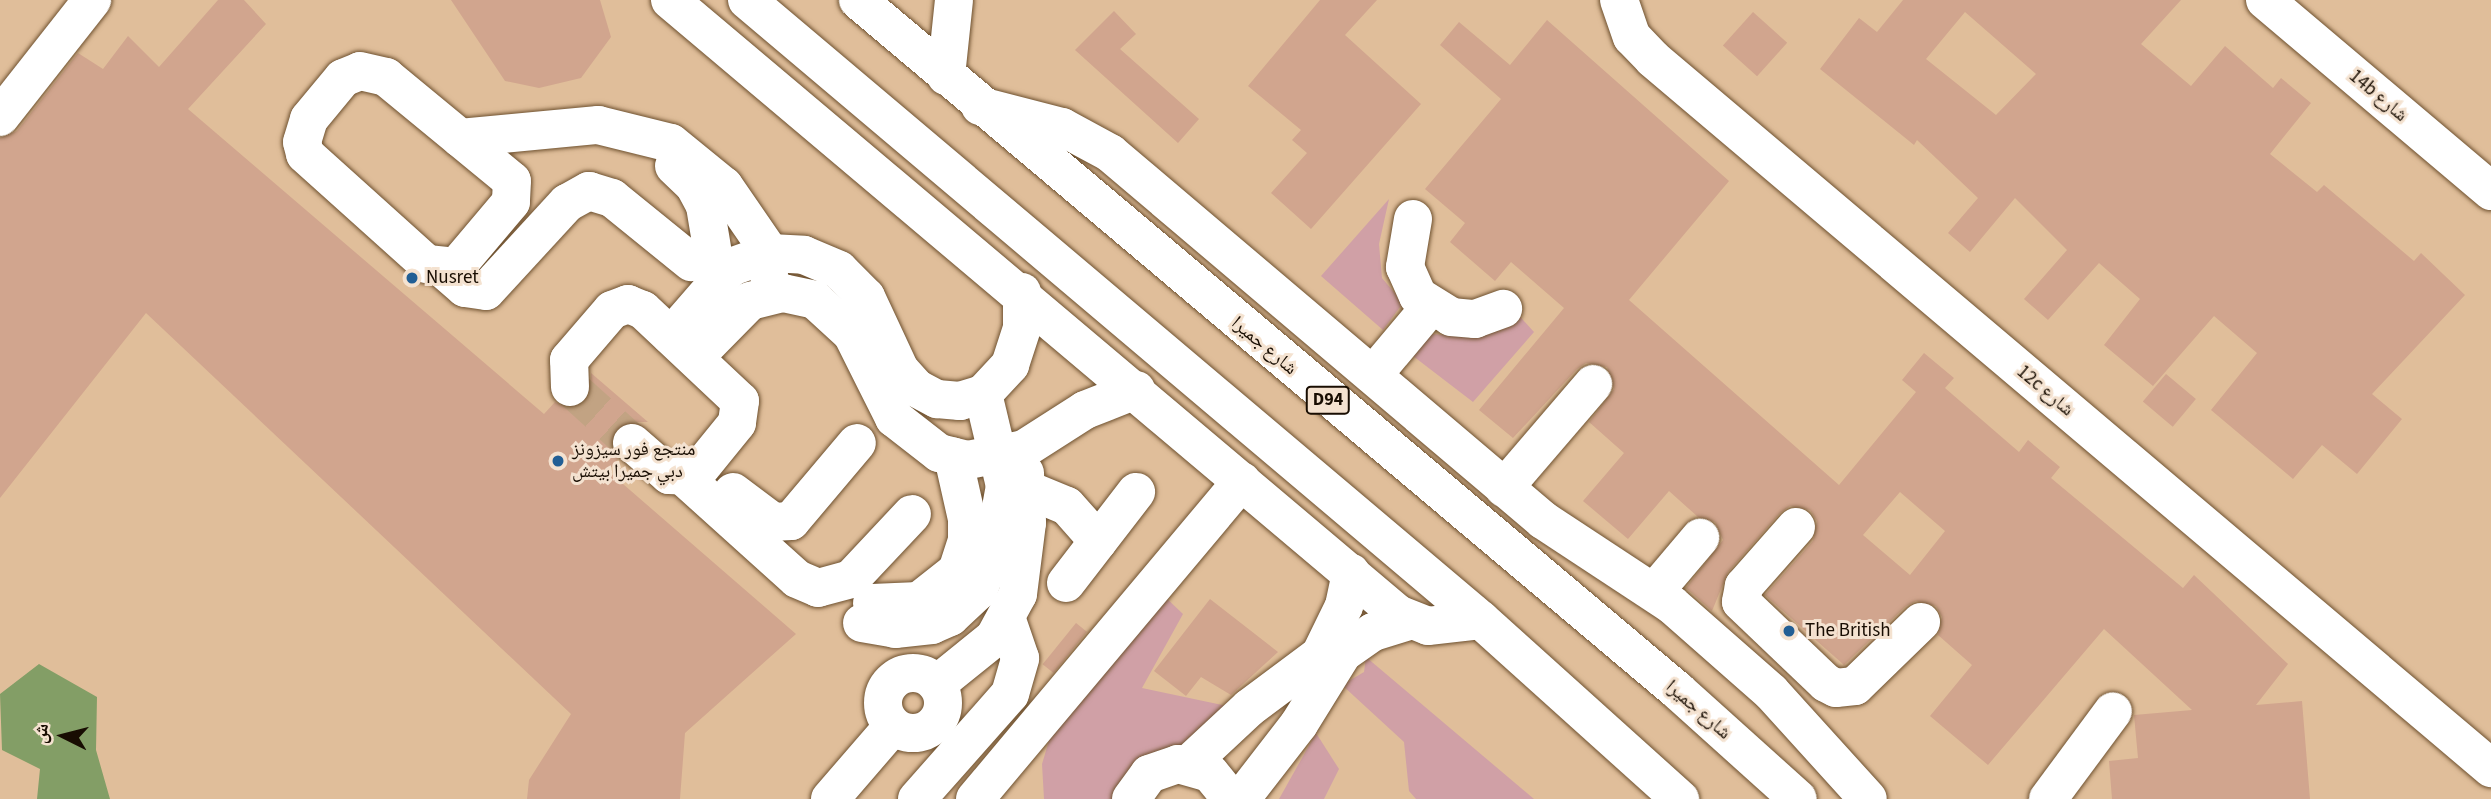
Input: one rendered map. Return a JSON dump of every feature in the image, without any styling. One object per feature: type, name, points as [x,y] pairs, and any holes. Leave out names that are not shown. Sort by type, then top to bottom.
[{"type":"street","points":[[0,117],[92,0]]},
{"type":"street","points":[[670,0],[1022,292],[1409,621],[1428,626],[1480,620]]},
{"type":"street","points":[[747,0],[1480,620],[1680,799]]},
{"type":"street","name":"شارع جميرا","points":[[858,0],[980,106],[1678,691],[1798,799]]},
{"type":"street","points":[[946,76],[954,0]]},
{"type":"street","name":"12c شارع","points":[[1619,0],[1632,37],[1653,59],[2491,768]]},
{"type":"street","name":"14b شارع","points":[[2265,0],[2491,191]]},
{"type":"street","points":[[443,269],[466,260],[511,202],[515,188],[506,176],[386,77],[369,71],[343,78],[303,130],[305,154],[427,264],[443,269],[465,288],[486,291],[567,202],[589,191],[612,198],[704,270]]},
{"type":"street","points":[[980,106],[1062,127],[1110,153],[1504,488],[1573,543],[1655,591],[1800,724],[1868,799]]},
{"type":"street","points":[[460,138],[598,125],[650,134],[709,168],[770,253],[768,295]]},
{"type":"street","points":[[506,176],[544,153],[587,143],[626,144],[654,154],[694,185],[705,206],[704,270],[683,347]]},
{"type":"street","points":[[1413,219],[1405,267],[1409,282],[1430,307],[1463,319],[1503,309]]},
{"type":"street","points":[[704,270],[770,253],[822,261],[854,282],[876,313],[900,370],[916,388],[937,399],[960,401],[983,394],[1010,365],[1018,347],[1022,292]]},
{"type":"street","points":[[683,347],[768,295],[799,295],[830,308],[862,351],[894,418],[915,439],[953,457],[1011,453],[1085,410],[1136,390]]},
{"type":"street","points":[[570,387],[569,360],[619,306],[643,310],[736,394],[742,409],[737,423],[693,473]]},
{"type":"street","points":[[1373,375],[1430,307]]},
{"type":"street","points":[[1504,488],[1593,384]]},
{"type":"street","points":[[830,799],[893,726],[917,734],[939,720],[943,695],[937,684],[978,653],[1007,620],[1018,594],[1026,506],[1011,453],[983,394]]},
{"type":"street","points":[[632,443],[670,475],[693,473],[765,518],[782,523],[797,515],[857,443]]},
{"type":"street","points":[[953,457],[967,519],[967,540],[957,571],[919,601],[866,613],[895,629],[933,625],[950,617],[978,591],[1004,501],[1011,453]]},
{"type":"street","points":[[693,473],[797,579],[818,588],[851,579],[912,514]]},
{"type":"street","points":[[975,799],[1242,481]]},
{"type":"street","points":[[1066,583],[1093,538],[1136,492]]},
{"type":"street","points":[[1026,506],[1066,506],[1093,538]]},
{"type":"street","points":[[1709,638],[1741,602],[1744,586],[1796,527]]},
{"type":"street","points":[[1655,591],[1700,538]]},
{"type":"street","points":[[1241,799],[1299,723],[1311,678],[1329,640],[1351,573]]},
{"type":"street","points":[[1741,602],[1836,688]]},
{"type":"street","points":[[917,799],[1010,694],[1020,658],[1007,620]]},
{"type":"street","points":[[1131,799],[1149,774],[1189,764],[1248,708],[1311,678],[1357,641],[1409,621]]},
{"type":"street","points":[[1800,724],[1836,688],[1856,686],[1920,622]]},
{"type":"street","points":[[2048,799],[2113,711]]},
{"type":"street","points":[[1189,764],[1210,773],[1231,799]]},
{"type":"shaded area","points":[[1389,199],[1379,244],[1382,278],[1403,303],[1383,330],[1321,276]]},
{"type":"shaded area","points":[[1513,309],[1534,332],[1473,402],[1413,356],[1431,334],[1464,336]]},
{"type":"shaded area","points":[[1142,575],[1183,614],[1142,688],[1227,706],[1186,750],[1113,799],[1044,799],[1042,764],[1069,674]]},
{"type":"shaded area","points":[[1366,657],[1534,799],[1416,799],[1409,791],[1404,742],[1342,685],[1364,672]]},
{"type":"shaded area","points":[[39,664],[97,697],[96,750],[110,799],[37,799],[40,769],[2,750],[0,694]]},
{"type":"shaded area","points":[[1316,733],[1339,769],[1324,799],[1279,799]]},
{"type":"building","points":[[218,0],[244,0],[266,24],[188,109],[544,414],[555,402],[570,409],[582,405],[590,397],[591,373],[648,422],[626,422],[615,429],[611,450],[618,459],[608,471],[796,634],[685,733],[680,799],[527,799],[529,780],[571,714],[146,313],[0,498],[0,138],[17,131],[78,53],[103,69],[128,36],[159,67]]},
{"type":"building","points":[[451,0],[600,0],[611,37],[581,78],[539,88],[505,81]]},
{"type":"building","points":[[1320,0],[1377,0],[1345,35],[1421,104],[1311,229],[1271,193],[1307,153],[1292,140],[1301,130],[1248,86]]},
{"type":"building","points":[[1903,0],[2181,0],[2141,44],[2191,86],[2225,46],[2273,88],[2281,78],[2311,103],[2270,154],[2317,192],[2324,185],[2414,261],[2421,253],[2465,295],[2372,394],[2402,419],[2357,474],[2322,445],[2293,479],[2211,410],[2257,353],[2214,316],[2153,386],[2104,345],[2140,299],[2099,263],[2048,320],[2024,299],[2067,250],[2015,198],[1970,252],[1948,233],[1978,198],[1917,140],[1914,145],[1820,69],[1859,18],[1877,32]],"holes":[[[1965,12],[2036,74],[1996,115],[1926,59]]]},
{"type":"building","points":[[1114,11],[1136,34],[1120,49],[1199,119],[1178,143],[1075,50]]},
{"type":"building","points":[[1753,12],[1787,43],[1757,76],[1723,45]]},
{"type":"building","points":[[1547,20],[1729,181],[1629,300],[1839,485],[1916,392],[1902,380],[1924,353],[1954,378],[1945,388],[2019,452],[2028,440],[2060,467],[2051,478],[2183,588],[2194,575],[2288,664],[2256,705],[2302,701],[2310,799],[2112,799],[2109,761],[2138,758],[2134,715],[2192,710],[2104,629],[1988,765],[1930,716],[1972,665],[1938,635],[1942,617],[1936,606],[1916,601],[1906,606],[1844,665],[1765,595],[1813,541],[1817,521],[1810,510],[1790,506],[1780,513],[1728,572],[1712,611],[1686,588],[1723,540],[1715,522],[1698,517],[1669,491],[1628,539],[1583,501],[1624,453],[1589,422],[1614,389],[1607,367],[1586,363],[1577,369],[1513,438],[1479,410],[1564,308],[1511,262],[1495,281],[1450,242],[1465,223],[1425,189],[1501,99],[1440,45],[1459,22],[1510,65]],"holes":[[[1900,492],[1945,531],[1910,575],[1863,535]]]},
{"type":"building","points":[[2166,374],[2196,399],[2173,427],[2143,402]]},
{"type":"building","points":[[1210,599],[1278,652],[1231,695],[1201,677],[1186,696],[1154,671]]},
{"type":"building","points":[[1076,623],[1087,632],[1054,673],[1043,664]]},
{"type":"tunnel","points":[[570,387],[632,443]]},
{"type":"place","name":"Nusret","points":[[412,278]]},
{"type":"place","name":"منتجع فور سيزونز دبي جميرا بيتش","points":[[558,461]]},
{"type":"place","name":"The British","points":[[1789,631]]}]
